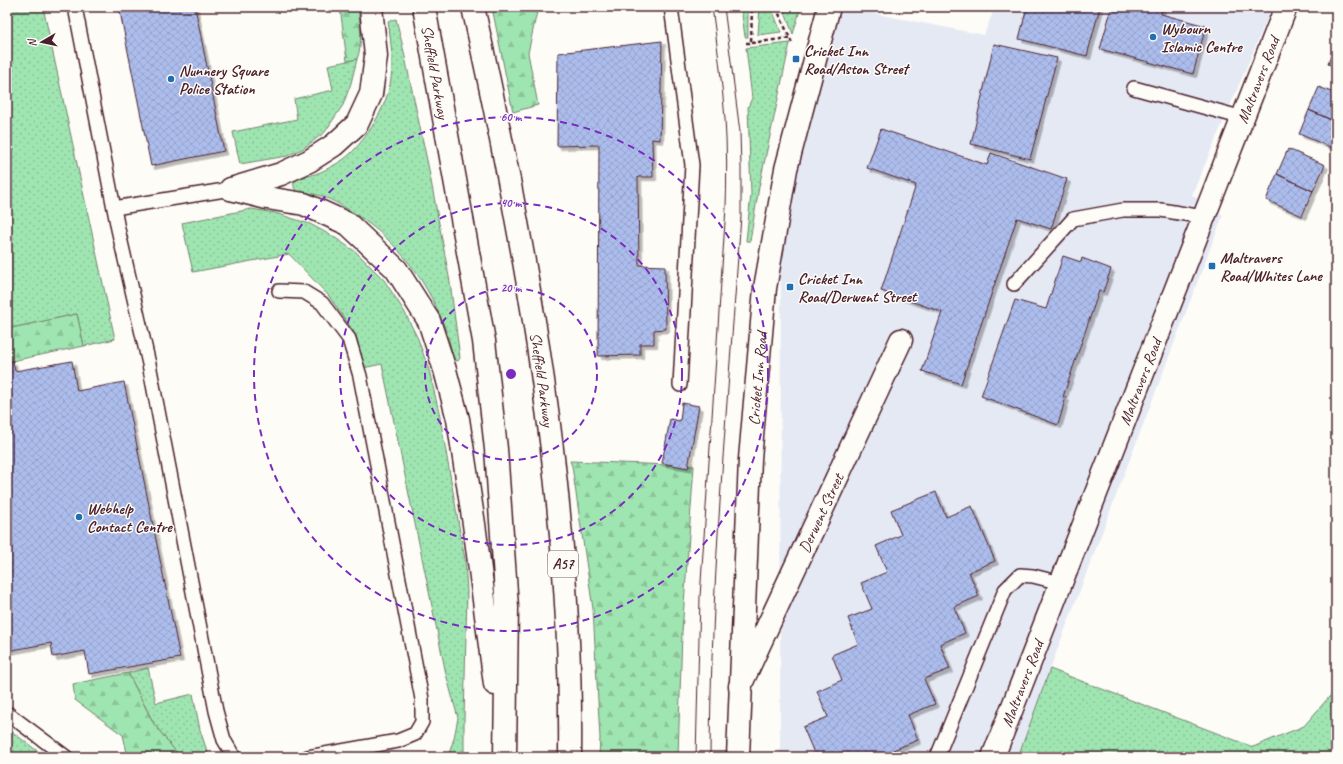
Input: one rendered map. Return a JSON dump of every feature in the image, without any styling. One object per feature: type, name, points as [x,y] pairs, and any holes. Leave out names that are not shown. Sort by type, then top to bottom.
[{"type":"main road","points":[[231,189],[281,174],[309,161],[334,145],[357,124],[371,94],[376,56],[371,7]]},
{"type":"main road","name":"Sheffield Parkway","points":[[424,7],[484,341],[496,449],[507,608],[505,756]]},
{"type":"main road","name":"Sheffield Parkway","points":[[473,7],[499,131],[523,259],[557,493],[571,701],[570,757]]},
{"type":"main road","name":"Cricket Inn Road","points":[[738,757],[750,459],[765,288],[786,169],[829,7]]},
{"type":"main road","name":"Maltravers Road","points":[[993,757],[1286,7]]},
{"type":"main road","points":[[231,189],[267,198],[304,204],[348,224],[396,269],[429,322],[445,370],[458,419],[474,524],[505,756]]},
{"type":"main road","name":"Derwent Street","points":[[740,686],[901,340]]},
{"type":"lane","points":[[75,7],[114,208],[149,364],[216,712],[224,740],[234,757]]},
{"type":"lane","points":[[671,7],[692,165],[680,385]]},
{"type":"lane","points":[[1134,88],[1243,118]]},
{"type":"lane","points":[[114,208],[231,189]]},
{"type":"lane","points":[[1014,284],[1073,219],[1123,210],[1161,210],[1203,218]]},
{"type":"lane","points":[[279,291],[304,292],[322,303],[349,339],[360,376],[422,699],[422,722],[414,734],[398,741],[308,757]]},
{"type":"lane","points":[[937,757],[1005,590],[1020,575],[1033,576],[1061,583]]},
{"type":"lane","points":[[7,713],[66,757]]},
{"type":"path","points":[[751,43],[752,7]]},
{"type":"path","points":[[746,43],[789,38]]},
{"type":"shaded area","points":[[841,7],[984,35],[995,7],[1249,7],[1270,12],[1192,195],[1223,215],[1050,669],[1018,757],[780,757],[781,215]]},
{"type":"green space","points":[[7,7],[43,7],[115,339],[84,346],[77,314],[7,329]]},
{"type":"green space","points":[[340,7],[358,7],[360,47],[357,59],[347,61]]},
{"type":"green space","points":[[492,7],[538,7],[528,53],[538,105],[513,112]]},
{"type":"green space","points":[[741,7],[748,7],[748,37],[745,37]]},
{"type":"green space","points":[[760,7],[771,7],[781,32],[758,35]]},
{"type":"green space","points":[[783,7],[801,7],[793,34]]},
{"type":"green space","points":[[396,19],[428,165],[450,282],[460,358],[458,361],[454,360],[449,338],[431,296],[411,265],[399,251],[371,225],[346,208],[319,195],[298,193],[294,185],[296,180],[321,172],[346,158],[369,132],[380,113],[388,94],[392,61],[388,21]]},
{"type":"green space","points":[[790,43],[759,187],[750,241],[746,241],[751,194],[748,107],[752,98],[746,48]]},
{"type":"green space","points":[[357,59],[351,83],[343,105],[325,132],[304,148],[287,156],[240,164],[233,132],[297,119],[294,99],[333,90],[328,65]]},
{"type":"green space","points":[[251,209],[275,213],[310,224],[334,237],[356,252],[384,280],[404,311],[418,339],[429,370],[439,412],[465,560],[467,591],[464,757],[448,757],[458,718],[446,674],[382,364],[363,368],[356,335],[328,295],[289,254],[193,272],[182,223]]},
{"type":"green space","points":[[77,314],[84,346],[7,362],[7,329]]},
{"type":"green space","points":[[570,461],[694,466],[682,632],[678,757],[599,757],[600,738],[593,609],[572,466]]},
{"type":"green space","points":[[148,668],[156,703],[193,694],[200,730],[209,757],[180,757],[154,724],[128,673]]},
{"type":"green space","points":[[1050,669],[1253,747],[1304,726],[1336,689],[1336,757],[1018,757]]},
{"type":"green space","points":[[128,673],[154,724],[180,757],[128,757],[123,735],[75,700],[73,684]]},
{"type":"green space","points":[[7,728],[44,756],[45,757],[7,757]]},
{"type":"building","name":"Nunnery Square Police Station","points":[[119,7],[195,7],[224,151],[151,166]]},
{"type":"building","points":[[1027,7],[1100,7],[1087,56],[1019,39]]},
{"type":"building","name":"Wybourn Islamic Centre","points":[[1112,7],[1162,7],[1161,14],[1206,26],[1193,74],[1100,49]]},
{"type":"building","points":[[662,41],[660,140],[652,139],[653,177],[638,177],[639,265],[665,266],[666,329],[654,330],[654,344],[640,344],[640,355],[598,356],[599,145],[557,146],[558,53]]},
{"type":"building","points":[[1336,42],[1336,67],[1328,64]]},
{"type":"building","points":[[994,44],[1057,58],[1030,159],[971,144]]},
{"type":"building","points":[[1319,87],[1336,94],[1336,122],[1309,110]]},
{"type":"building","points":[[1309,110],[1336,122],[1336,133],[1330,147],[1299,134]]},
{"type":"building","points":[[881,129],[987,165],[991,153],[1067,179],[1051,229],[1017,218],[961,384],[922,371],[942,312],[881,291],[916,185],[867,168]]},
{"type":"building","points":[[1288,149],[1325,165],[1313,191],[1277,174]]},
{"type":"building","points":[[1277,174],[1313,191],[1302,216],[1266,200]]},
{"type":"building","points":[[1063,256],[1081,262],[1082,258],[1111,269],[1103,292],[1099,291],[1063,397],[1066,397],[1058,425],[981,396],[1015,300],[1046,309]]},
{"type":"building","name":"Webhelp Contact Centre","points":[[13,361],[15,371],[72,361],[77,391],[124,382],[180,658],[89,674],[85,651],[53,657],[51,643],[7,651],[7,362]]},
{"type":"building","points":[[682,403],[699,406],[688,468],[662,463],[670,419],[680,421]]},
{"type":"building","points":[[936,492],[946,517],[972,506],[995,561],[969,572],[979,596],[954,607],[965,633],[940,644],[950,669],[924,679],[935,704],[908,715],[918,740],[893,750],[895,757],[803,757],[814,753],[803,727],[828,717],[817,691],[842,680],[832,655],[858,644],[848,618],[872,609],[861,583],[887,572],[876,546],[901,535],[891,510]]},
{"type":"tram line","points":[[696,757],[700,597],[726,207],[725,119],[712,7]]},
{"type":"tram line","points":[[710,757],[713,622],[741,216],[740,132],[724,7]]},
{"type":"place","name":"Wybourn Islamic Centre","points":[[1153,37]]},
{"type":"place","name":"Cricket Inn Road/Aston Street","points":[[796,59]]},
{"type":"place","name":"Nunnery Square Police Station","points":[[171,79]]},
{"type":"place","name":"Maltravers Road/Whites Lane","points":[[1212,266]]},
{"type":"place","name":"Cricket Inn Road/Derwent Street","points":[[790,287]]},
{"type":"place","name":"Webhelp Contact Centre","points":[[79,517]]}]
